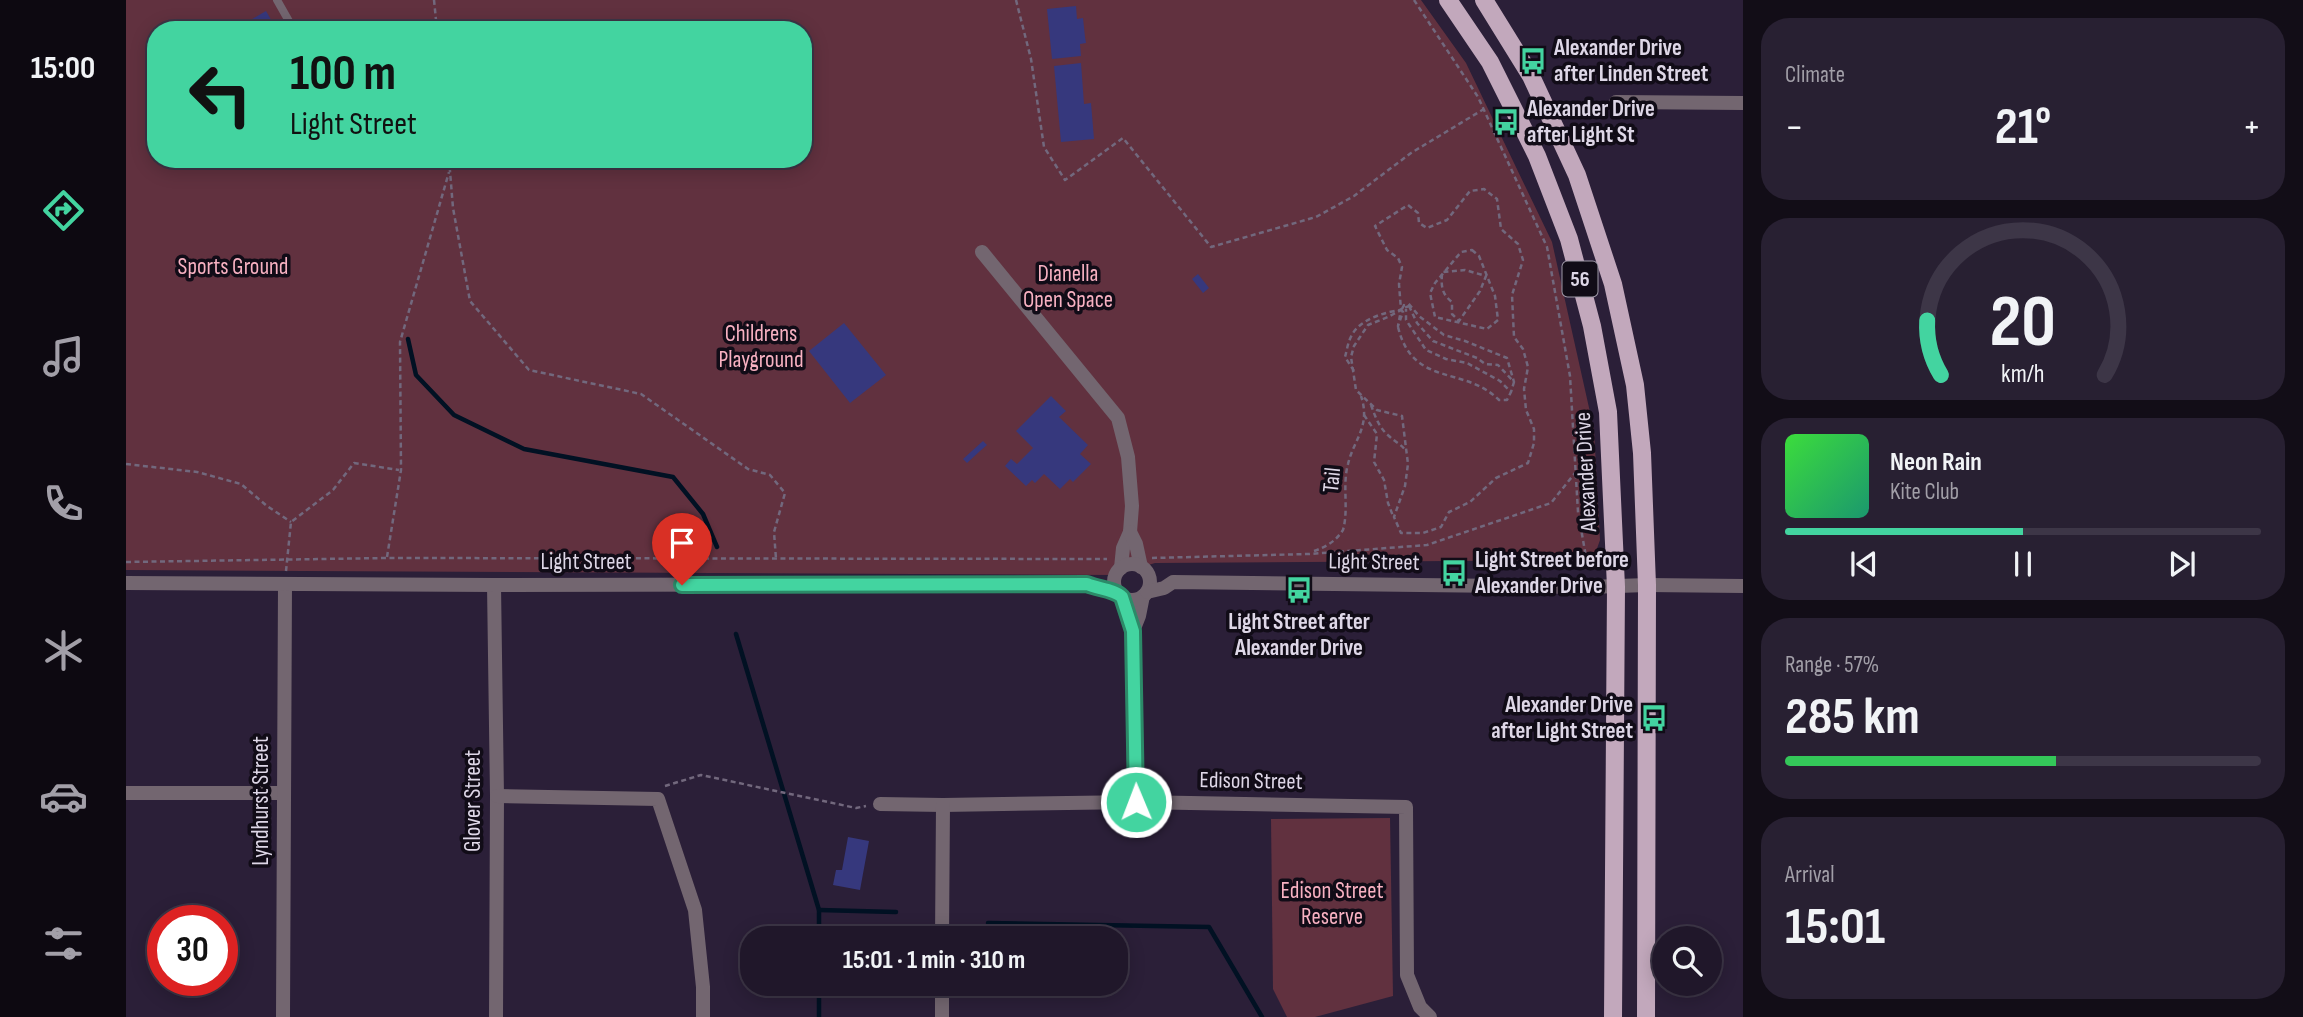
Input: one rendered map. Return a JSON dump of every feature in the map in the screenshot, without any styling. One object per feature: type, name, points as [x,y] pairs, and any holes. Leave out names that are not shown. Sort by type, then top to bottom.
[{"type":"main road","name":"Alexander Drive","points":[[1448,0],[1490,62],[1537,156],[1569,239],[1592,326],[1608,412],[1616,587],[1613,1017]]},
{"type":"main road","name":"56","points":[[1484,0],[1531,76],[1565,147],[1586,201],[1613,284],[1639,418],[1647,586],[1646,1017]]},
{"type":"street","points":[[1616,102],[1743,103]]},
{"type":"street","points":[[982,252],[1118,418],[1128,457],[1132,506],[1130,532],[1114,583],[1133,631],[1136,802]]},
{"type":"street","points":[[1130,532],[1150,580],[1133,631]]},
{"type":"street","name":"Light Street","points":[[1142,566],[1166,576],[1173,582]]},
{"type":"street","points":[[1120,567],[1142,566]]},
{"type":"street","name":"Light Street","points":[[1087,584],[1120,567]]},
{"type":"street","name":"Light Street","points":[[1145,594],[1173,582],[1743,586]]},
{"type":"street","name":"Light Street","points":[[126,583],[1087,584],[1120,595]]},
{"type":"street","name":"Lyndhurst Street","points":[[283,1017],[285,584]]},
{"type":"street","name":"Glover Street","points":[[494,585],[496,1017]]},
{"type":"street","points":[[1120,595],[1133,600],[1145,594]]},
{"type":"street","points":[[126,793],[283,793]]},
{"type":"street","points":[[497,796],[658,799],[695,910],[703,987],[703,1017]]},
{"type":"street","name":"Edison Street","points":[[880,804],[1136,802],[1406,807],[1407,975],[1420,1006],[1430,1017]]},
{"type":"street","points":[[942,926],[943,805]]},
{"type":"street","points":[[942,996],[942,1017]]},
{"type":"lane","points":[[277,0],[289,21]]},
{"type":"path","points":[[435,0],[436,21]]},
{"type":"path","points":[[1016,0],[1031,59],[1044,147],[1058,172],[1065,180],[1123,138],[1211,247],[1316,217],[1354,196],[1411,153],[1484,109]]},
{"type":"path","points":[[1414,0],[1478,97],[1547,247],[1570,376],[1577,512],[1588,568]]},
{"type":"path","points":[[387,558],[401,470],[400,342],[450,169]]},
{"type":"path","points":[[450,169],[453,208],[470,301],[495,331],[529,370],[641,394],[748,468],[770,475],[785,494],[774,532],[776,559]]},
{"type":"path","points":[[1363,412],[1377,434],[1374,462],[1384,480],[1388,503],[1401,533],[1423,533],[1441,527],[1449,512],[1470,502],[1496,478],[1528,463],[1535,443],[1534,429],[1526,410],[1524,389],[1528,367],[1523,349],[1514,337],[1512,295],[1523,260],[1518,244],[1501,229],[1497,199],[1485,188],[1470,191],[1447,220],[1427,228],[1419,223],[1418,213],[1408,205],[1375,226],[1387,250],[1398,258],[1402,267],[1398,326],[1400,337],[1407,349],[1417,362],[1426,368],[1441,375],[1471,382],[1486,389],[1499,400],[1507,400],[1514,382],[1507,358],[1444,335],[1408,306]]},
{"type":"path","points":[[1472,250],[1479,256],[1495,296],[1499,320],[1487,329],[1435,317],[1430,293],[1442,273],[1461,252],[1472,250]]},
{"type":"path","points":[[1442,273],[1465,270],[1486,276]]},
{"type":"path","points":[[1442,273],[1442,290],[1452,302],[1452,314],[1459,321]]},
{"type":"path","points":[[1459,321],[1480,291],[1486,276]]},
{"type":"path","points":[[1354,370],[1351,357],[1354,346],[1368,325],[1401,310],[1404,305],[1402,309],[1408,306]]},
{"type":"path","points":[[1408,306],[1417,323],[1433,341],[1478,358],[1485,364],[1498,365],[1514,382]]},
{"type":"path","points":[[1408,306],[1406,320],[1426,350],[1446,359],[1467,363],[1500,381],[1511,392]]},
{"type":"path","name":"Tail","points":[[1309,554],[1326,547],[1338,538],[1343,530],[1347,466],[1363,428],[1363,412],[1356,390],[1354,370],[1345,357],[1352,333],[1363,322],[1386,312],[1401,310]]},
{"type":"path","points":[[1359,393],[1377,410],[1402,416],[1408,464],[1405,486],[1394,517]]},
{"type":"path","points":[[1369,402],[1387,435],[1399,442],[1407,452]]},
{"type":"path","points":[[285,584],[291,522],[332,490],[354,463],[401,470]]},
{"type":"path","points":[[126,464],[197,472],[241,484],[291,522]]},
{"type":"path","points":[[1142,566],[1427,545],[1551,503],[1575,473]]},
{"type":"path","points":[[126,562],[387,558],[776,559],[1120,567]]},
{"type":"path","points":[[658,799],[665,786],[701,775],[856,808],[880,804]]},
{"type":"green space","name":"Dianella Open Space","points":[[126,0],[1421,0],[1466,63],[1552,242],[1594,430],[1600,540],[1593,560],[1155,563],[1115,575],[126,570]]},
{"type":"green space","name":"Edison Street Reserve","points":[[1390,818],[1393,996],[1315,1017],[1287,1017],[1273,989],[1271,819]]},
{"type":"building","points":[[1076,6],[1077,19],[1083,18],[1086,43],[1080,44],[1081,56],[1052,59],[1047,9]]},
{"type":"building","points":[[266,11],[272,21],[249,21]]},
{"type":"building","points":[[1081,63],[1084,104],[1091,103],[1094,139],[1061,142],[1054,66]]},
{"type":"building","points":[[1198,274],[1209,288],[1203,293],[1192,279]]},
{"type":"building","points":[[844,323],[886,375],[850,403],[809,351]]},
{"type":"building","points":[[1051,396],[1066,411],[1059,417],[1088,445],[1080,454],[1091,464],[1073,482],[1070,479],[1060,489],[1044,474],[1035,483],[1032,480],[1026,486],[1005,466],[1011,459],[1017,464],[1033,448],[1016,431]]},
{"type":"building","points":[[983,441],[987,445],[967,463],[963,459]]},
{"type":"building","points":[[848,837],[869,841],[860,890],[833,885],[836,870],[842,870]]},
{"type":"waterway","points":[[408,339],[416,375],[454,415],[524,449],[673,477],[703,514],[717,547]]},
{"type":"waterway","points":[[736,634],[819,910],[819,926]]},
{"type":"waterway","points":[[819,910],[896,912]]},
{"type":"waterway","points":[[988,923],[1209,927],[1262,1017]]},
{"type":"waterway","points":[[819,996],[819,1017]]},
{"type":"place","name":"Alexander Drive after Linden Street","points":[[1533,61]]},
{"type":"place","name":"Alexander Drive after Light St","points":[[1506,122]]},
{"type":"place","name":"Light Street before Alexander Drive","points":[[1454,573]]},
{"type":"place","name":"Light Street after Alexander Drive","points":[[1299,590]]},
{"type":"place","name":"Alexander Drive after Light Street","points":[[1654,718]]},
{"type":"route","points":[[682,585],[1087,584],[1118,593],[1122,597],[1133,631],[1136,802]]},
{"type":"park label","name":"Sports Ground","points":[[233,267]]},
{"type":"park label","name":"Childrens Playground","points":[[761,347]]}]
